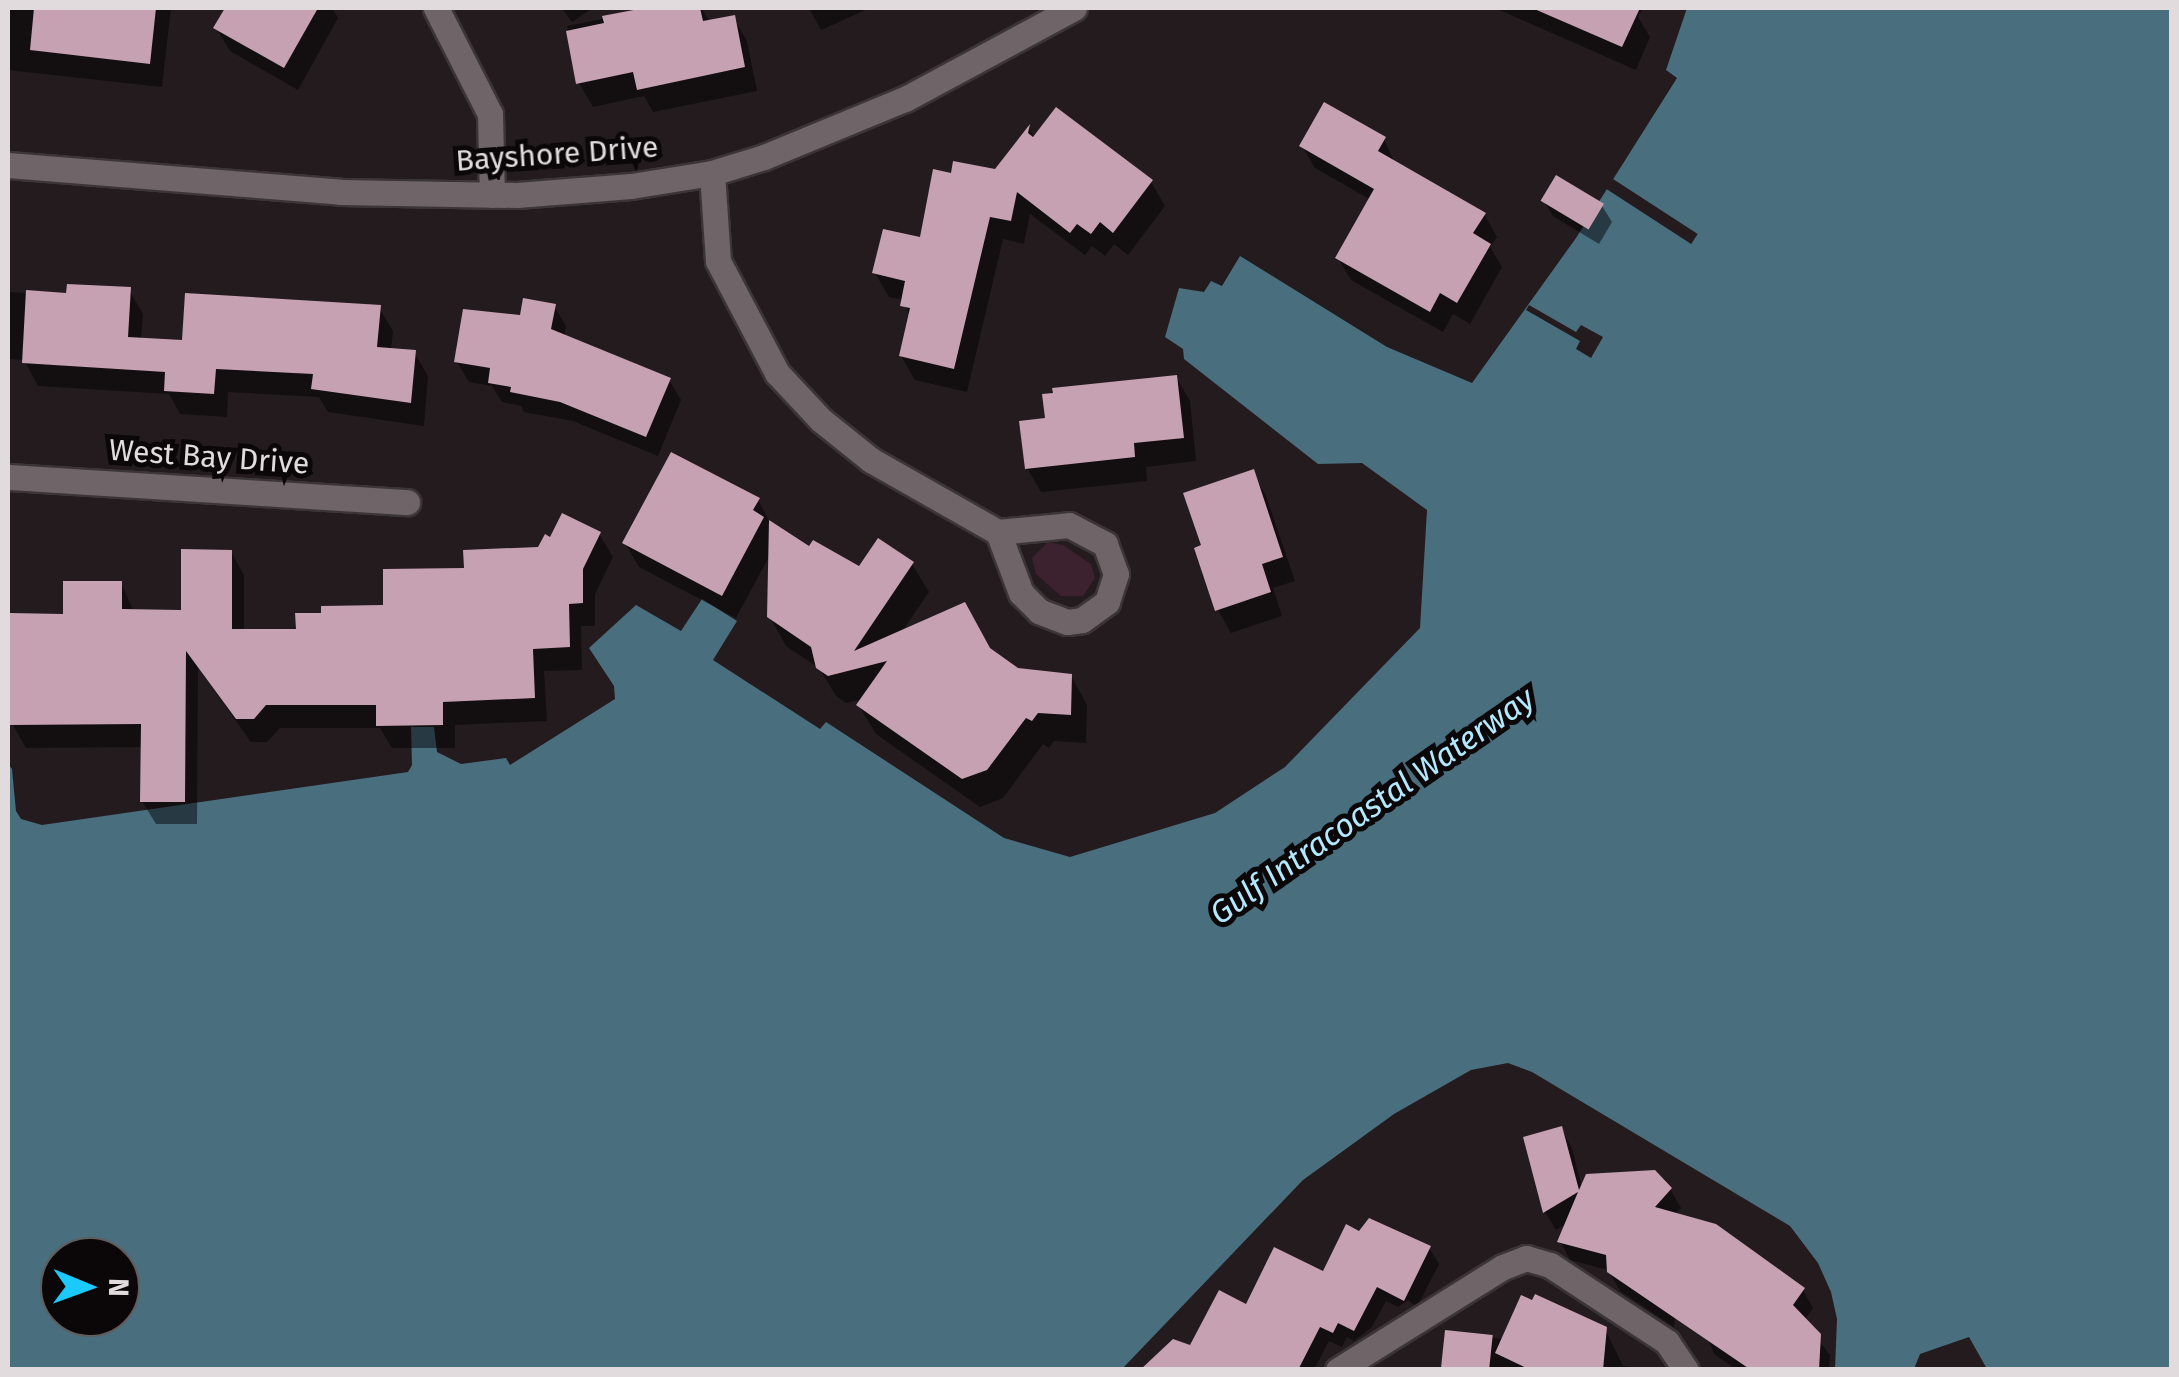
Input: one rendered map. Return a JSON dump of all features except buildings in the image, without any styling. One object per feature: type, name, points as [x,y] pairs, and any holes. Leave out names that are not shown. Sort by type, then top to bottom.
[{"type":"street","points":[[436,8],[490,114],[492,195]]},
{"type":"street","name":"Bayshore Drive","points":[[8,165],[342,192],[492,195],[591,190],[712,173],[764,157],[905,99],[1074,8]]},
{"type":"street","points":[[712,173],[718,261],[778,373],[821,420],[871,460],[998,532],[1069,525],[1093,534],[1113,558],[1114,589],[1107,602],[1082,620],[1067,622],[1039,611],[1021,592],[998,532]]},
{"type":"street","name":"West Bay Drive","points":[[8,476],[407,502]]},
{"type":"street","points":[[1342,1369],[1503,1267],[1526,1258],[1550,1265],[1667,1342],[1686,1370]]},
{"type":"shaded area","points":[[1048,542],[1063,545],[1091,564],[1095,578],[1083,596],[1061,596],[1036,574],[1032,558]]},
{"type":"water","name":"Gulf Intracoastal Waterway","points":[[1687,8],[2171,8],[2171,1369],[1987,1369],[1969,1337],[1920,1354],[1914,1369],[1835,1369],[1837,1319],[1831,1292],[1818,1263],[1790,1226],[1532,1072],[1508,1063],[1471,1070],[1394,1114],[1303,1180],[1122,1369],[8,1369],[8,764],[12,769],[16,811],[21,819],[42,825],[408,772],[412,765],[411,727],[434,727],[437,752],[461,764],[506,758],[510,765],[615,699],[614,686],[589,648],[636,605],[681,631],[702,599],[737,621],[713,660],[820,729],[826,722],[1004,838],[1070,857],[1215,813],[1285,767],[1420,628],[1427,510],[1362,463],[1318,464],[1184,359],[1183,349],[1165,337],[1179,288],[1204,292],[1211,281],[1222,286],[1240,256],[1387,347],[1472,383],[1576,238],[1677,78],[1666,70]]},
{"type":"pier","points":[[1613,179],[1698,234],[1691,244],[1606,189]]},
{"type":"pier","points":[[1529,305],[1576,332],[1581,325],[1603,337],[1591,358],[1576,349],[1580,341],[1526,310]]}]
